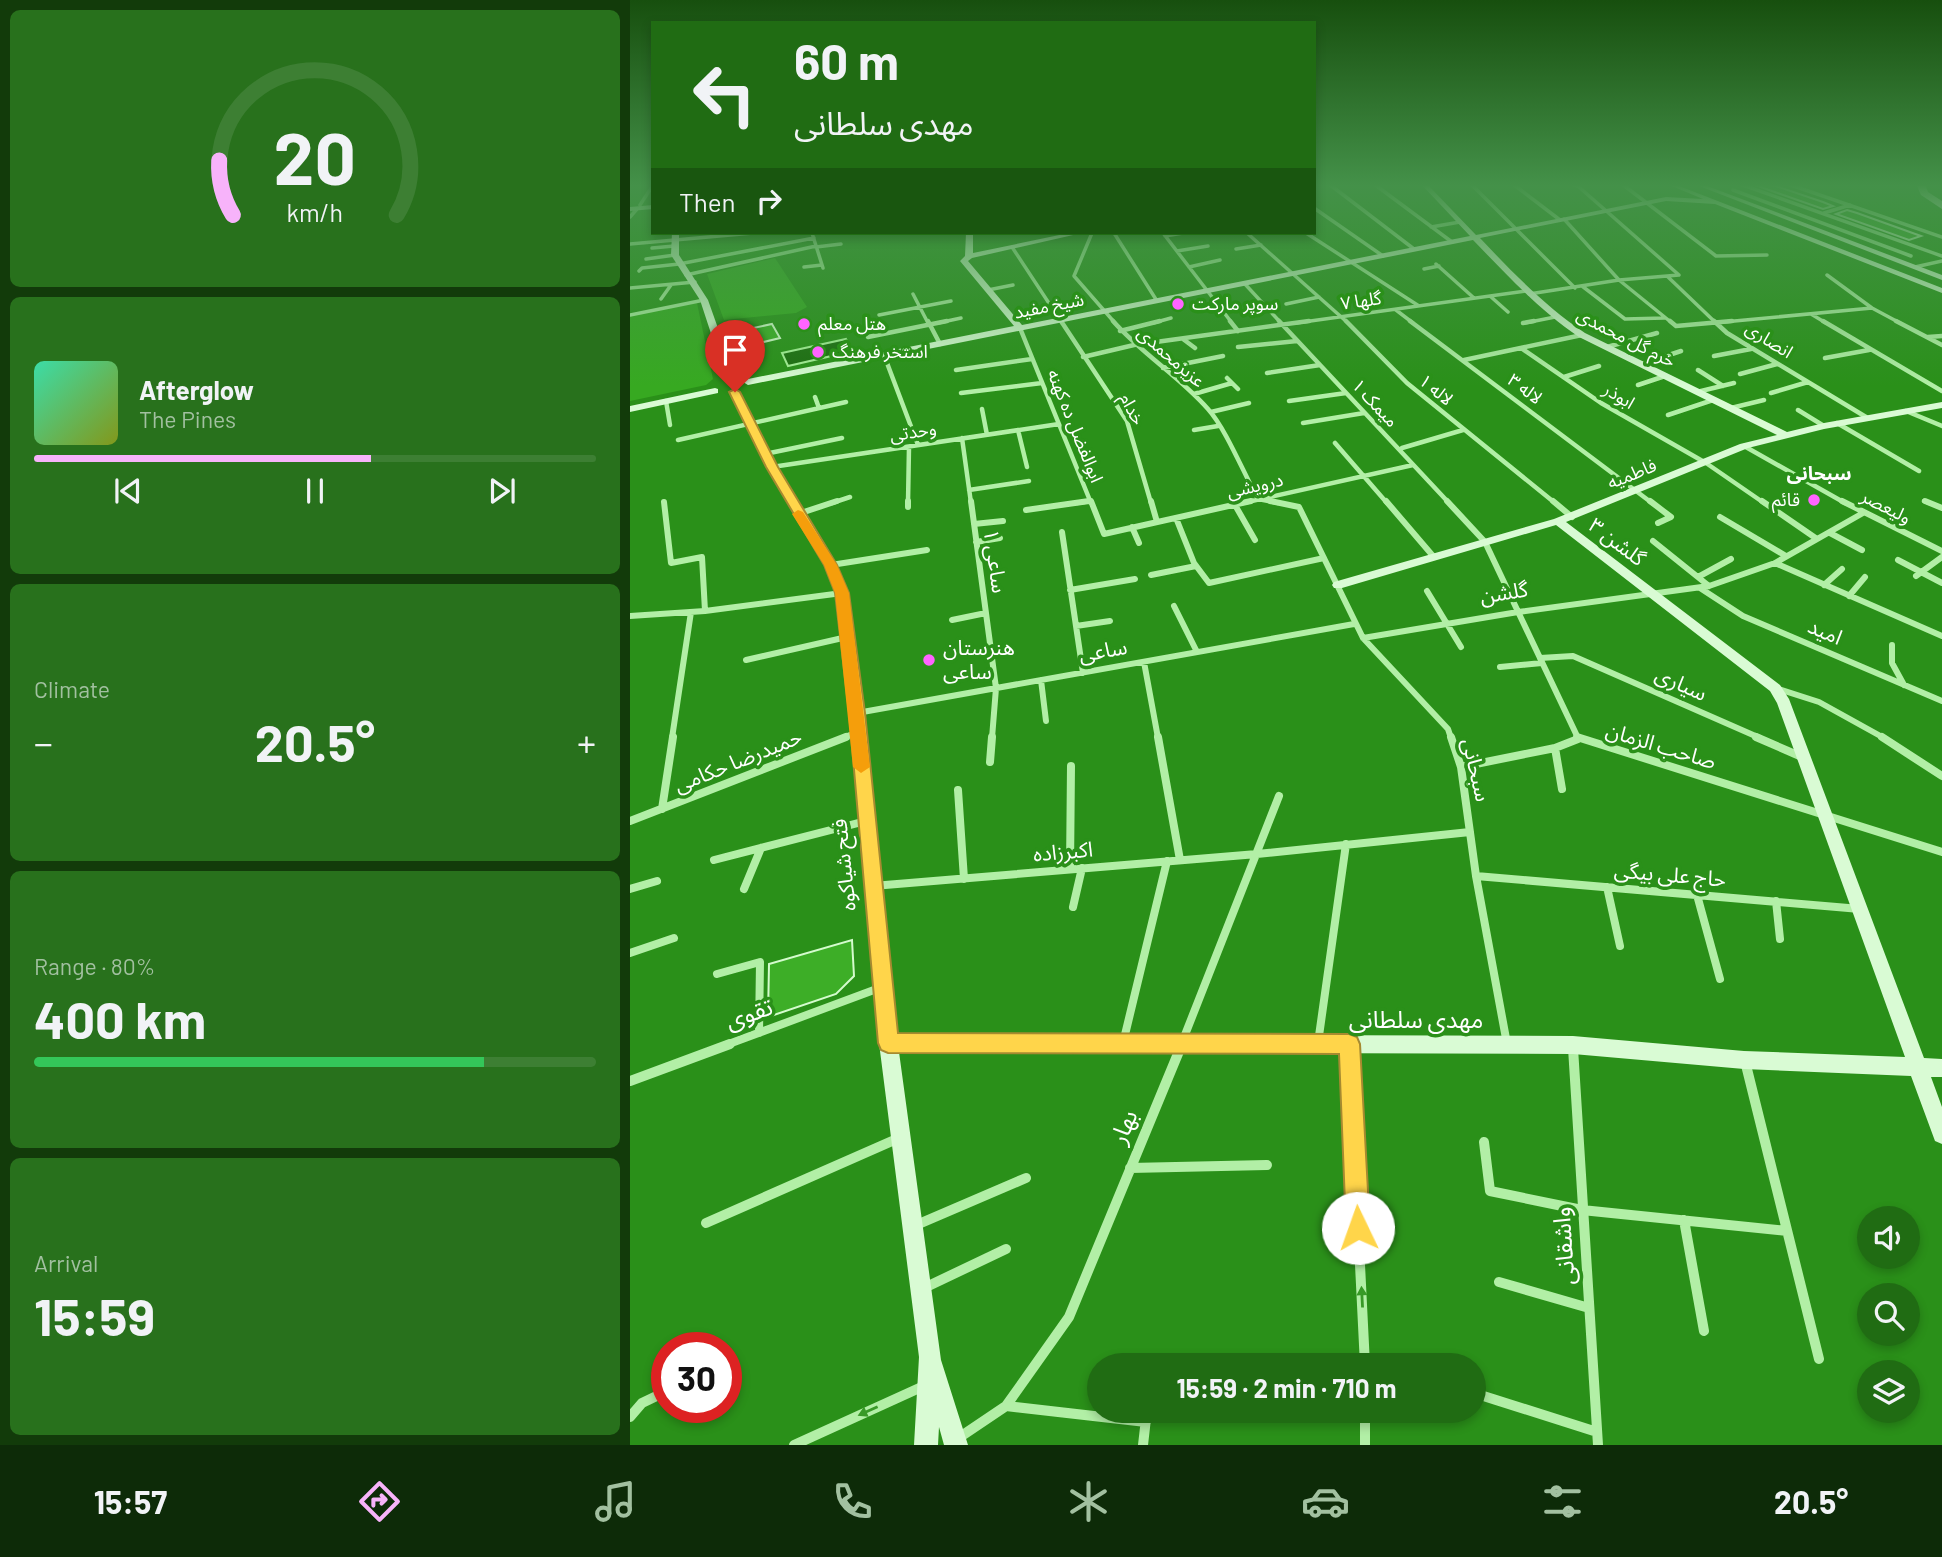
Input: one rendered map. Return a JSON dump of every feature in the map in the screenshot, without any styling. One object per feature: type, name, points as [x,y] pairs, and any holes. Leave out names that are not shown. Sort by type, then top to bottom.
[{"type":"street","points":[[646,259],[666,251]]},
{"type":"street","points":[[639,271],[669,251]]},
{"type":"street","name":"فتح شیاکوه","points":[[676,251],[685,275],[695,282],[704,300],[738,384],[750,422],[768,460],[831,565],[842,593],[859,732],[888,1043],[930,1357],[926,1445]]},
{"type":"street","points":[[685,275],[795,251]]},
{"type":"street","points":[[804,267],[822,267],[817,251]]},
{"type":"street","points":[[969,251],[969,256]]},
{"type":"street","points":[[991,251],[969,256],[964,261],[1020,328]]},
{"type":"street","name":"خدام","points":[[1015,251],[1127,421],[1157,522]]},
{"type":"street","name":"عزیزمحمدی","points":[[1084,251],[1074,276],[1134,345],[1194,394],[1211,412],[1258,499]]},
{"type":"street","points":[[1126,251],[1157,301]]},
{"type":"street","points":[[1177,251],[1238,331]]},
{"type":"street","name":"لاله ۱","points":[[1268,251],[1343,318],[1407,383],[1572,517]]},
{"type":"street","points":[[1336,251],[1419,306]]},
{"type":"street","points":[[1376,251],[1383,256]]},
{"type":"street","name":"شیخ مفید","points":[[666,401],[738,384],[1403,251]]},
{"type":"street","name":"خرم گل محمدی","points":[[1489,251],[1555,317],[1582,335],[1785,435]]},
{"type":"street","points":[[1540,251],[1575,288]]},
{"type":"street","points":[[1592,251],[1619,280],[1676,326],[1872,308]]},
{"type":"street","name":"گلها ۷","points":[[1083,358],[1134,345],[1183,338],[1474,298],[1679,275],[1652,251]]},
{"type":"street","points":[[1710,251],[1716,256],[1767,255]]},
{"type":"street","points":[[1842,251],[1942,291]]},
{"type":"street","points":[[1874,251],[1942,278]]},
{"type":"street","points":[[1899,251],[1911,256]]},
{"type":"street","points":[[1924,251],[1942,258]]},
{"type":"street","points":[[1915,267],[1942,258]]},
{"type":"street","points":[[1189,267],[1220,260]]},
{"type":"street","points":[[1424,270],[1437,265],[1474,298]]},
{"type":"street","points":[[1827,275],[1872,308],[1942,345]]},
{"type":"street","name":"انصاری","points":[[1667,276],[1715,323],[1752,349],[1866,417]]},
{"type":"street","points":[[630,288],[695,282]]},
{"type":"street","name":"میمک ۱","points":[[1244,283],[1485,542]]},
{"type":"street","points":[[661,299],[671,285]]},
{"type":"street","points":[[988,290],[1013,285]]},
{"type":"street","points":[[1582,286],[1625,318],[1665,318]]},
{"type":"street","points":[[913,294],[940,344]]},
{"type":"street","points":[[1490,296],[1508,312]]},
{"type":"street","points":[[1286,304],[1319,297]]},
{"type":"street","points":[[630,315],[704,300]]},
{"type":"street","points":[[879,315],[951,301]]},
{"type":"street","name":"لاله ۳","points":[[1396,310],[1671,517],[1658,523]]},
{"type":"street","points":[[1811,314],[1942,391]]},
{"type":"street","points":[[1523,323],[1555,317]]},
{"type":"street","points":[[868,337],[961,318]]},
{"type":"street","points":[[1120,331],[1171,318]]},
{"type":"street","name":"ابوالفضل ده کهنه","points":[[1020,328],[1104,534]]},
{"type":"street","points":[[1607,347],[1657,333]]},
{"type":"street","points":[[1464,360],[1582,335]]},
{"type":"street","points":[[1927,337],[1942,336]]},
{"type":"street","points":[[1183,338],[1195,348]]},
{"type":"street","points":[[1238,347],[1297,341]]},
{"type":"street","name":"ابوذر","points":[[1521,348],[1601,403],[1706,463],[1817,539]]},
{"type":"street","points":[[1714,356],[1752,349]]},
{"type":"street","points":[[1825,358],[1870,350]]},
{"type":"street","points":[[1642,364],[1681,351]]},
{"type":"street","points":[[884,355],[918,445]]},
{"type":"street","points":[[1163,368],[1223,356]]},
{"type":"street","points":[[956,370],[1032,359]]},
{"type":"street","points":[[1740,374],[1777,364]]},
{"type":"street","points":[[1268,373],[1320,365]]},
{"type":"street","points":[[1564,377],[1598,366]]},
{"type":"street","points":[[1698,370],[1723,386]]},
{"type":"street","points":[[1639,385],[1665,376]]},
{"type":"street","points":[[1227,378],[1238,389]]},
{"type":"street","points":[[961,393],[1042,383]]},
{"type":"street","points":[[1194,394],[1232,383]]},
{"type":"street","points":[[1697,392],[1734,383]]},
{"type":"street","points":[[1771,393],[1808,383]]},
{"type":"street","points":[[1289,401],[1346,393]]},
{"type":"street","points":[[815,397],[819,408]]},
{"type":"street","points":[[1668,415],[1713,400]]},
{"type":"street","points":[[1731,408],[1764,400]]},
{"type":"street","points":[[630,408],[666,401],[670,425]]},
{"type":"street","points":[[678,440],[846,402]]},
{"type":"street","points":[[1211,412],[1249,404]]},
{"type":"street","name":"فاطمیه","points":[[1338,585],[1559,522],[1744,446],[1837,423],[1942,405]]},
{"type":"street","points":[[982,409],[987,435]]},
{"type":"street","points":[[1798,410],[1824,426]]},
{"type":"street","points":[[1906,411],[1942,426]]},
{"type":"street","points":[[1303,423],[1364,413]]},
{"type":"street","points":[[1837,423],[1919,471]]},
{"type":"street","name":"وحدتی","points":[[768,460],[918,445],[1059,424]]},
{"type":"street","points":[[1194,430],[1218,426]]},
{"type":"street","points":[[1018,430],[1027,467]]},
{"type":"street","points":[[1402,448],[1464,430]]},
{"type":"street","points":[[768,460],[842,438]]},
{"type":"street","name":"ساعی ۱","points":[[962,438],[996,688],[990,762]]},
{"type":"street","points":[[1335,443],[1433,556]]},
{"type":"street","points":[[908,507],[909,446]]},
{"type":"street","name":"ولیعصر","points":[[1744,446],[1863,513],[1942,551]]},
{"type":"street","name":"درویشی","points":[[1104,534],[1413,465]]},
{"type":"street","points":[[969,490],[1029,481]]},
{"type":"street","points":[[798,514],[850,497]]},
{"type":"street","name":"سبحانی","points":[[1258,499],[1299,507],[1363,638],[1448,729],[1461,767],[1476,876],[1508,1044]]},
{"type":"street","points":[[1924,500],[1942,508]]},
{"type":"street","points":[[1026,510],[1091,501]]},
{"type":"street","points":[[664,502],[671,563],[702,557],[705,611]]},
{"type":"street","points":[[1235,505],[1255,540]]},
{"type":"street","name":"گلشن","points":[[1363,638],[1518,612],[1710,586],[1775,563],[1863,513]]},
{"type":"street","points":[[1720,517],[1786,556]]},
{"type":"street","points":[[1176,518],[1205,582],[1324,558]]},
{"type":"street","points":[[974,524],[1003,521]]},
{"type":"street","name":"گلشن ۳","points":[[1559,522],[1653,594]]},
{"type":"street","points":[[1132,527],[1139,543]]},
{"type":"street","points":[[1062,532],[1083,673]]},
{"type":"street","points":[[1830,533],[1863,550]]},
{"type":"street","points":[[976,542],[1000,538]]},
{"type":"street","points":[[1653,541],[1710,586]]},
{"type":"street","name":"صاحب الزمان","points":[[1485,542],[1578,739],[1942,852]]},
{"type":"street","points":[[831,565],[927,550]]},
{"type":"street","points":[[1919,574],[1942,557]]},
{"type":"street","points":[[1698,578],[1731,559]]},
{"type":"street","points":[[1898,560],[1919,574],[1942,583]]},
{"type":"street","points":[[1775,563],[1942,636]]},
{"type":"street","points":[[1151,575],[1196,566]]},
{"type":"street","points":[[1824,585],[1842,569]]},
{"type":"street","points":[[1849,596],[1866,577]]},
{"type":"street","points":[[1070,590],[1135,579]]},
{"type":"street","name":"امید","points":[[1700,588],[1743,617],[1942,701]]},
{"type":"street","points":[[1427,591],[1461,647]]},
{"type":"street","points":[[630,616],[705,611],[842,593]]},
{"type":"street","points":[[1653,594],[1775,688],[1784,702],[1942,1134]]},
{"type":"street","points":[[1174,606],[1196,652]]},
{"type":"street","points":[[662,809],[691,612]]},
{"type":"street","points":[[951,620],[986,613]]},
{"type":"street","points":[[1076,626],[1110,621]]},
{"type":"street","name":"ساعی","points":[[857,713],[1354,624]]},
{"type":"street","points":[[746,660],[847,637]]},
{"type":"street","points":[[1892,645],[1892,663],[1904,685]]},
{"type":"street","name":"سیاری","points":[[1500,667],[1573,656],[1806,758]]},
{"type":"street","points":[[1144,662],[1180,860]]},
{"type":"street","points":[[1041,680],[1046,721]]},
{"type":"street","points":[[1775,688],[1804,693],[1827,705],[1942,776]]},
{"type":"street","name":"حمیدرضا حکامی","points":[[630,821],[859,732]]},
{"type":"street","points":[[1461,767],[1555,748],[1578,739]]},
{"type":"street","points":[[1555,748],[1562,789]]},
{"type":"street","points":[[1070,869],[1071,766]]},
{"type":"street","points":[[958,790],[964,879]]},
{"type":"street","name":"بهار","points":[[956,1442],[1006,1406],[1069,1317],[1182,1044],[1279,796]]},
{"type":"street","points":[[714,860],[866,821]]},
{"type":"street","name":"اکبرزاده","points":[[872,886],[1257,854],[1471,832]]},
{"type":"street","points":[[1317,1044],[1346,844]]},
{"type":"street","points":[[744,889],[761,848]]},
{"type":"street","points":[[1123,1043],[1167,861]]},
{"type":"street","points":[[1073,907],[1082,868]]},
{"type":"street","name":"حاج علی بیگی","points":[[1476,876],[1860,909]]},
{"type":"street","points":[[630,889],[657,881]]},
{"type":"street","points":[[1607,887],[1620,946]]},
{"type":"street","points":[[1697,895],[1720,979]]},
{"type":"street","points":[[1776,901],[1780,939]]},
{"type":"street","points":[[630,953],[674,938]]},
{"type":"street","points":[[717,974],[760,962],[759,1033]]},
{"type":"street","name":"تقوی","points":[[630,1081],[883,987]]},
{"type":"street","name":"مهدی سلطانی","points":[[888,1043],[1573,1045],[1744,1060],[1942,1068]]},
{"type":"street","points":[[1349,1044],[1365,1353]]},
{"type":"street","name":"واشقانی","points":[[1573,1045],[1598,1445]]},
{"type":"street","points":[[1744,1060],[1819,1359]]},
{"type":"street","points":[[706,1223],[900,1138]]},
{"type":"street","points":[[1484,1142],[1490,1191],[1582,1210],[1787,1231]]},
{"type":"street","points":[[1130,1168],[1266,1165]]},
{"type":"street","points":[[913,1227],[1026,1178]]},
{"type":"street","points":[[1684,1220],[1704,1331]]},
{"type":"street","points":[[922,1289],[1006,1248]]},
{"type":"street","points":[[1499,1282],[1589,1308]]},
{"type":"street","name":"فتح شیاکوه","points":[[930,1357],[956,1442]]},
{"type":"street","points":[[793,1445],[930,1383]]},
{"type":"street","points":[[1486,1397],[1597,1432]]},
{"type":"street","points":[[630,1417],[642,1403],[651,1399]]},
{"type":"street","points":[[1006,1406],[1087,1412]]},
{"type":"street","points":[[1143,1445],[1146,1423]]},
{"type":"street","points":[[1365,1423],[1365,1445]]},
{"type":"shaded area","points":[[775,258],[807,307],[796,313],[724,320],[707,274]]},
{"type":"shaded area","points":[[697,303],[713,379],[706,385],[630,401],[630,316]]},
{"type":"shaded area","name":"استخر فرهنگ","points":[[846,339],[853,351],[788,366],[782,353]]},
{"type":"building","points":[[772,324],[780,338],[747,346],[739,331]]},
{"type":"building","points":[[852,940],[854,976],[836,994],[768,1017],[769,964]]},
{"type":"slow traffic","points":[[798,514],[831,565],[842,593],[861,767]]},
{"type":"place","name":"سوپر مارکت","points":[[1178,304]]},
{"type":"place","name":"هتل معلم","points":[[804,324]]},
{"type":"place","name":"استخر فرهنگ","points":[[818,352]]},
{"type":"place","name":"قائم","points":[[1814,500]]},
{"type":"place","name":"هنرستان ساعی","points":[[929,660]]},
{"type":"district","name":"سبحانی","points":[[1819,473]]},
{"type":"route","points":[[735,392],[798,514],[831,565],[842,593],[857,713],[888,1043],[1349,1044],[1358,1228]]}]
